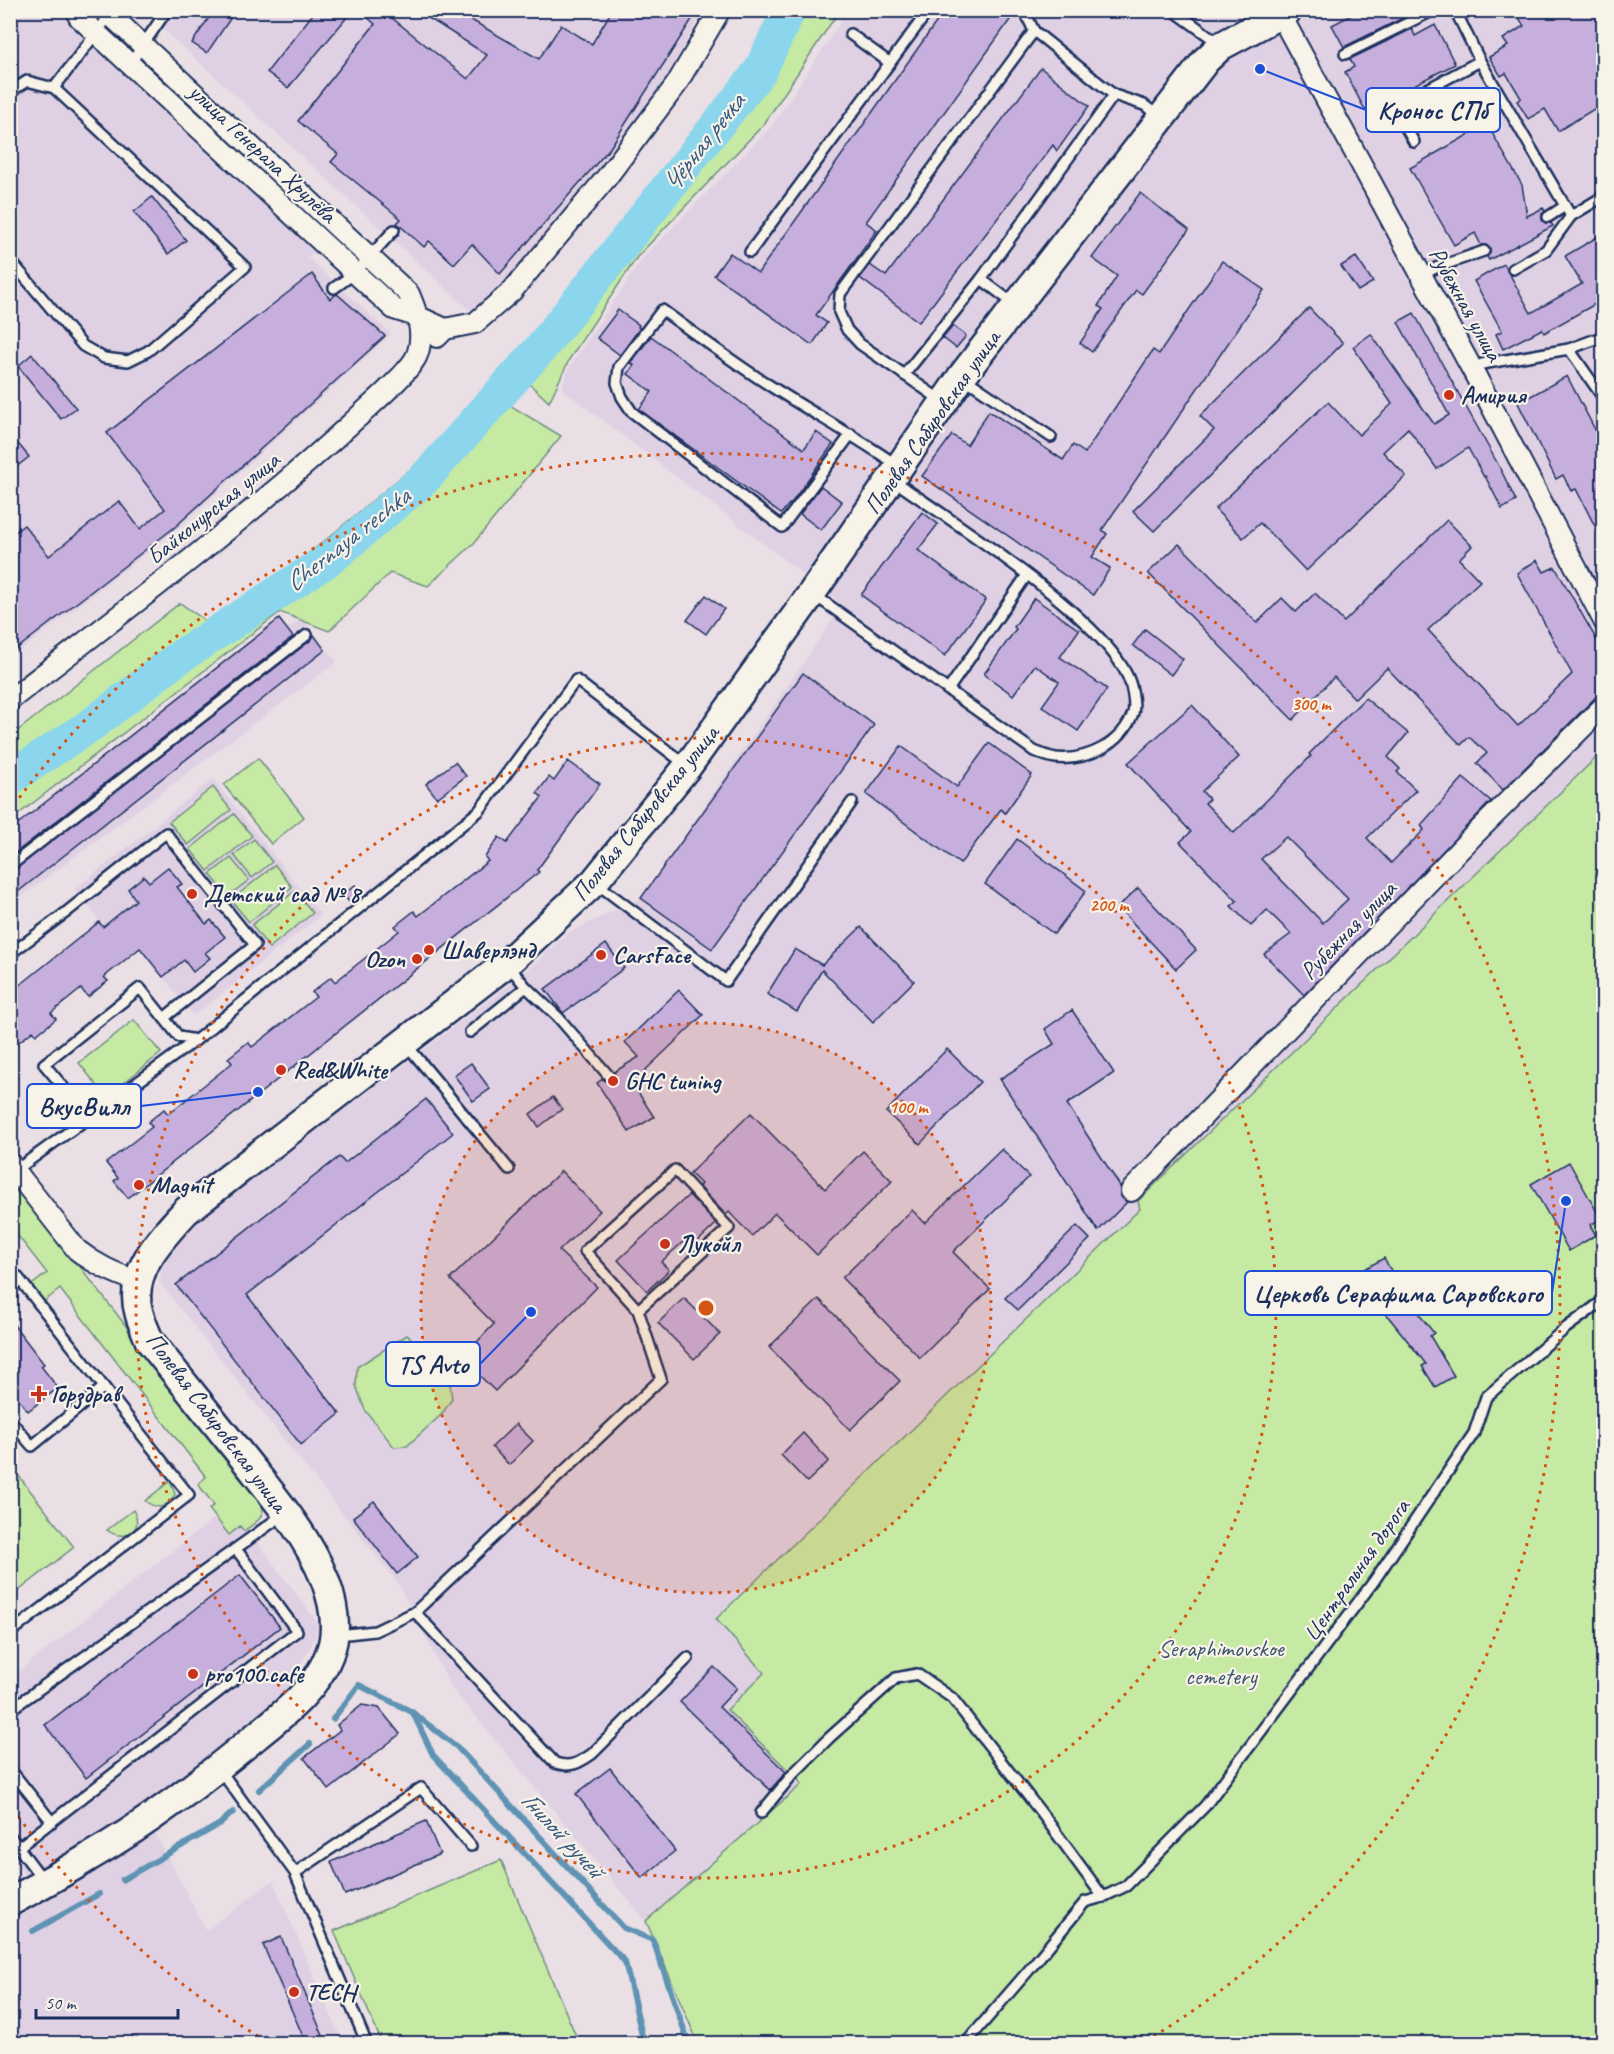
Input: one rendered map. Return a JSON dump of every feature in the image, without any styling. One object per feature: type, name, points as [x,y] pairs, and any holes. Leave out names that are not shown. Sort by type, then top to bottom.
[{"type":"street","points":[[417,356],[419,325],[445,329],[475,323],[513,291],[607,177],[676,85],[720,10]]},
{"type":"street","name":"Полевая Сабировская улица","points":[[10,1902],[110,1844],[219,1768],[303,1696],[329,1656],[335,1635],[333,1609],[325,1581],[312,1552],[286,1512],[149,1340],[138,1311],[137,1281],[164,1234],[186,1211],[403,1041],[507,963],[594,882],[688,766],[812,593],[962,376],[1206,60],[1221,46],[1284,12]]},
{"type":"street","name":"Рубежная улица","points":[[1284,12],[1604,621]]},
{"type":"street","name":"улица Генерала Хрулёва","points":[[108,13],[409,294],[419,325]]},
{"type":"street","name":"улица Генерала Хрулёва","points":[[81,14],[97,33],[394,309],[419,325]]},
{"type":"street","name":"Байконурская улица","points":[[10,700],[197,555],[308,464],[392,386],[417,356],[445,329]]},
{"type":"street","name":"Рубежная улица","points":[[1131,1191],[1472,837],[1604,706]]},
{"type":"street","points":[[13,1167],[77,1250],[108,1271],[137,1281]]},
{"type":"lane","points":[[130,64],[167,10]]},
{"type":"lane","points":[[750,252],[929,10]]},
{"type":"lane","points":[[1024,10],[1034,31],[1114,95],[1144,105],[1162,118]]},
{"type":"lane","points":[[1173,10],[1221,46]]},
{"type":"lane","points":[[1345,54],[1434,10]]},
{"type":"lane","points":[[1455,10],[1479,61],[1571,216]]},
{"type":"lane","points":[[54,88],[97,33],[108,13]]},
{"type":"lane","points":[[944,402],[860,344],[847,330],[839,312],[840,294],[1034,31]]},
{"type":"lane","points":[[850,33],[890,63]]},
{"type":"lane","points":[[1414,142],[1394,107],[1479,61]]},
{"type":"lane","points":[[10,92],[27,81],[54,88],[245,267],[148,351],[128,361],[104,358],[83,346],[10,260]]},
{"type":"lane","points":[[904,375],[981,279],[1114,95]]},
{"type":"lane","points":[[1513,268],[1546,250],[1571,216],[1604,196]]},
{"type":"lane","points":[[1548,217],[1565,206]]},
{"type":"lane","points":[[334,288],[355,273],[394,230]]},
{"type":"lane","points":[[1421,275],[1484,251]]},
{"type":"lane","points":[[981,279],[1016,305]]},
{"type":"lane","points":[[812,593],[1034,752],[1055,758],[1078,758],[1099,752],[1119,735],[1134,712],[1131,685],[1114,654],[1091,628],[1027,575],[895,473],[851,434],[771,387],[662,310],[619,367],[617,383],[622,397],[632,411],[782,527],[851,434]]},
{"type":"lane","points":[[1472,369],[1482,364],[1569,348],[1604,336]]},
{"type":"lane","points":[[1569,348],[1604,399]]},
{"type":"lane","points":[[962,376],[1051,437]]},
{"type":"lane","points":[[948,690],[1027,575]]},
{"type":"lane","points":[[10,866],[306,635]]},
{"type":"lane","points":[[13,1167],[89,1118],[196,1040],[479,811],[576,680],[688,766]]},
{"type":"lane","points":[[594,882],[726,981],[852,802]]},
{"type":"lane","points":[[10,954],[166,833],[255,945],[164,1018]]},
{"type":"lane","points":[[507,963],[526,987],[558,1017],[609,1076]]},
{"type":"lane","points":[[470,1032],[526,987]]},
{"type":"lane","points":[[89,1118],[44,1064],[140,988],[179,1036],[196,1040]]},
{"type":"lane","points":[[403,1041],[509,1169]]},
{"type":"lane","points":[[335,1635],[375,1631],[414,1612],[661,1379],[638,1310],[585,1251],[675,1170],[729,1228],[638,1310]]},
{"type":"lane","points":[[10,1281],[17,1276],[189,1495],[10,1633]]},
{"type":"lane","name":"Центральная дорога","points":[[965,2043],[1085,1902],[1103,1897],[1126,1886],[1200,1812],[1374,1581],[1474,1433],[1486,1397],[1566,1328],[1604,1300]]},
{"type":"lane","points":[[10,1420],[32,1446],[104,1388]]},
{"type":"lane","points":[[10,1710],[286,1512]]},
{"type":"lane","points":[[19,1847],[297,1631],[236,1550]]},
{"type":"lane","points":[[414,1612],[555,1763],[566,1766],[578,1764],[592,1755],[688,1658]]},
{"type":"lane","points":[[761,1813],[793,1774],[896,1678],[917,1674],[952,1698],[1103,1897]]},
{"type":"lane","points":[[219,1768],[295,1873],[368,2043]]},
{"type":"lane","points":[[10,1769],[52,1822]]},
{"type":"lane","points":[[295,1873],[421,1788],[471,1846]]},
{"type":"lane","points":[[10,1836],[44,1882]]},
{"type":"shaded area","points":[[11,11],[57,11],[317,251],[307,257],[391,334],[177,529],[11,658]]},
{"type":"shaded area","points":[[143,11],[703,11],[646,115],[498,294],[472,312]]},
{"type":"shaded area","points":[[848,11],[1603,11],[1603,751],[1138,1201],[1140,1209],[716,1618],[764,1674],[727,1710],[802,1784],[646,1921],[451,1687],[397,1582],[160,1283],[162,1267],[177,1244],[196,1222],[517,979],[570,932],[641,898],[843,605],[562,389],[568,369],[643,258],[771,127]]},
{"type":"shaded area","points":[[279,618],[288,629],[302,618],[337,662],[11,904],[11,829]]},
{"type":"shaded area","name":"Детский сад № 8","points":[[213,779],[321,915],[194,1016],[140,948],[128,958],[75,889]]},
{"type":"shaded area","points":[[230,1506],[321,1627],[285,1692],[174,1787],[26,1877],[11,1854],[11,1677]]},
{"type":"shaded area","points":[[155,1833],[206,1930],[273,1881],[343,2043],[11,2044],[11,1919]]},
{"type":"green space","points":[[796,11],[839,11],[764,124],[637,257],[570,358],[549,402],[522,377],[764,75]]},
{"type":"green space","points":[[488,392],[561,436],[474,543],[428,586],[390,573],[329,631],[280,612],[11,820],[11,736],[180,603],[213,626],[322,543],[413,467]]},
{"type":"green space","name":"Seraphimovskoe cemetery","points":[[1603,751],[1603,2043],[698,2043],[646,1921],[802,1784],[727,1710],[764,1673],[716,1619],[1140,1209],[1138,1201]]},
{"type":"green space","points":[[258,758],[304,817],[271,844],[224,785]]},
{"type":"green space","points":[[213,787],[231,810],[188,845],[169,822]]},
{"type":"green space","points":[[234,814],[252,836],[208,871],[190,849]]},
{"type":"green space","points":[[254,839],[272,862],[252,878],[234,855]]},
{"type":"green space","points":[[231,858],[249,880],[228,896],[210,874]]},
{"type":"green space","points":[[275,865],[292,887],[249,922],[231,900]]},
{"type":"green space","points":[[295,891],[313,913],[269,948],[252,925]]},
{"type":"green space","points":[[134,1020],[161,1053],[106,1097],[79,1063]]},
{"type":"green space","points":[[10,1176],[262,1502],[261,1516],[244,1531],[240,1526],[229,1535],[209,1509],[214,1505],[198,1484],[206,1477],[60,1289],[42,1303],[29,1287],[47,1273],[11,1227]]},
{"type":"green space","points":[[407,1335],[421,1346],[450,1384],[452,1399],[442,1414],[407,1446],[394,1447],[365,1410],[356,1386],[357,1367]]},
{"type":"green space","points":[[11,1466],[74,1547],[11,1597]]},
{"type":"green space","points":[[170,1481],[175,1494],[169,1503],[158,1507],[145,1501]]},
{"type":"green space","points":[[133,1510],[137,1524],[131,1533],[120,1535],[107,1530]]},
{"type":"green space","points":[[501,1860],[579,2043],[382,2043],[334,1931]]},
{"type":"building","points":[[214,10],[236,10],[207,53],[192,43]]},
{"type":"building","points":[[316,10],[353,10],[288,88],[267,72]]},
{"type":"building","points":[[359,10],[382,10],[468,79],[487,55],[416,10],[472,10],[466,17],[539,59],[561,25],[592,44],[612,10],[698,10],[610,148],[500,274],[472,244],[454,264],[429,241],[424,247],[397,223],[401,219],[331,162],[338,154],[298,121],[375,24]]},
{"type":"building","points":[[945,10],[996,10],[1010,20],[866,222],[877,230],[816,315],[827,323],[812,345],[714,275],[730,253],[758,273]]},
{"type":"building","points":[[1361,10],[1402,10],[1405,17],[1344,47],[1332,25]]},
{"type":"building","points":[[1514,10],[1604,10],[1604,125],[1594,109],[1558,131],[1545,109],[1528,119],[1517,101],[1521,98],[1506,73],[1501,76],[1489,57],[1508,46],[1503,39],[1524,26]]},
{"type":"building","points":[[1435,25],[1455,64],[1365,110],[1345,72],[1354,67],[1350,59],[1412,29],[1415,36]]},
{"type":"building","points":[[1041,68],[1089,106],[1057,151],[1053,145],[919,322],[860,278],[870,265],[886,276]]},
{"type":"building","points":[[1487,124],[1522,185],[1527,216],[1543,208],[1545,211],[1542,214],[1542,220],[1553,226],[1489,260],[1487,257],[1490,248],[1481,245],[1475,233],[1454,245],[1410,168]]},
{"type":"building","points":[[1140,193],[1189,230],[1142,294],[1136,290],[1092,352],[1080,343],[1103,309],[1098,306],[1117,276],[1092,258]]},
{"type":"building","points":[[152,197],[186,240],[168,254],[134,212]]},
{"type":"building","points":[[1604,233],[1604,299],[1544,333],[1542,329],[1503,349],[1496,334],[1502,331],[1474,281],[1504,264],[1531,313],[1582,284],[1565,256]]},
{"type":"building","points":[[1356,257],[1373,282],[1358,291],[1341,266]]},
{"type":"building","points":[[1222,261],[1264,290],[1102,530],[1107,534],[1092,557],[1110,568],[1093,595],[922,476],[952,435],[967,445],[989,411],[1063,460],[1073,445],[1085,453],[1153,350],[1159,354]]},
{"type":"building","points":[[312,274],[330,299],[337,294],[385,336],[175,527],[10,654],[10,536],[24,525],[49,556],[119,501],[140,529],[165,509],[107,433]]},
{"type":"building","points":[[1309,308],[1343,343],[1154,531],[1133,511],[1214,430],[1200,416]]},
{"type":"building","points":[[618,310],[640,328],[620,355],[597,338]]},
{"type":"building","points":[[1414,313],[1516,501],[1502,509],[1468,448],[1437,469],[1408,428],[1383,452],[1406,476],[1306,571],[1260,523],[1243,538],[1215,509],[1328,402],[1359,435],[1392,404],[1353,347],[1371,334],[1434,424],[1449,415],[1398,322]]},
{"type":"building","points":[[953,326],[966,336],[956,348],[943,338]]},
{"type":"building","points":[[651,336],[804,449],[816,432],[833,444],[790,505],[781,514],[639,409],[652,392],[628,374],[634,365],[631,363]]},
{"type":"building","points":[[32,354],[76,408],[61,419],[18,366]]},
{"type":"building","points":[[1567,376],[1604,447],[1604,544],[1576,489],[1571,491],[1563,475],[1556,479],[1518,403]]},
{"type":"building","points":[[10,434],[29,457],[10,472]]},
{"type":"building","points":[[821,486],[842,502],[821,530],[800,514]]},
{"type":"building","points":[[922,512],[938,524],[918,550],[986,600],[945,656],[861,595]]},
{"type":"building","points":[[1447,520],[1472,546],[1459,559],[1480,581],[1428,630],[1518,726],[1572,674],[1517,573],[1537,560],[1544,572],[1555,567],[1604,653],[1604,694],[1596,697],[1503,790],[1477,763],[1487,753],[1469,737],[1461,745],[1387,668],[1355,699],[1334,677],[1293,720],[1148,573],[1179,544],[1257,623],[1282,598],[1296,612],[1315,593],[1344,622]]},
{"type":"building","points":[[706,595],[724,609],[706,634],[687,620]]},
{"type":"building","points":[[1034,598],[1079,630],[1060,657],[1107,689],[1078,731],[1042,706],[1059,682],[1035,665],[1013,695],[984,674],[1016,629],[1014,627]]},
{"type":"building","points":[[279,619],[293,637],[10,857],[10,830]]},
{"type":"building","points":[[1145,629],[1183,659],[1171,675],[1133,645]]},
{"type":"building","points":[[314,635],[325,650],[10,898],[10,873],[311,640]]},
{"type":"building","points":[[803,673],[874,725],[712,949],[641,898]]},
{"type":"building","points":[[1365,698],[1408,733],[1388,757],[1400,769],[1397,772],[1416,790],[1367,838],[1391,863],[1424,830],[1421,825],[1463,778],[1491,801],[1304,995],[1264,954],[1291,934],[1267,910],[1251,926],[1231,906],[1237,901],[1180,842],[1191,832],[1128,763],[1192,705],[1239,757],[1202,791],[1209,799],[1205,803],[1234,833],[1311,756],[1309,754]],"holes":[[[1286,837],[1348,899],[1323,923],[1261,859]]]},
{"type":"building","points":[[989,743],[1032,775],[1005,813],[1001,809],[960,864],[866,794],[901,746],[957,787]]},
{"type":"building","points":[[568,761],[600,784],[537,870],[539,872],[128,1198],[114,1181],[118,1178],[106,1163],[152,1127],[148,1122],[164,1109],[168,1114],[232,1063],[228,1058],[248,1042],[252,1047],[316,997],[312,992],[331,977],[335,982],[399,931],[395,926],[414,911],[418,916],[488,861],[485,857],[499,837],[507,843],[542,797],[537,793],[549,777],[554,781]]},
{"type":"building","points":[[455,762],[466,776],[437,798],[426,784]]},
{"type":"building","points":[[1017,839],[1086,891],[1054,934],[985,884]]},
{"type":"building","points":[[168,867],[182,884],[177,887],[206,924],[211,920],[225,937],[205,953],[210,958],[193,972],[184,960],[163,977],[140,948],[104,977],[108,981],[88,997],[81,989],[51,1013],[56,1019],[36,1035],[33,1031],[10,1049],[10,993],[99,922],[103,927],[136,900],[128,889],[144,876],[149,882]]},
{"type":"building","points":[[355,885],[363,896],[352,905],[343,895]]},
{"type":"building","points":[[1138,888],[1196,950],[1176,969],[1118,907]]},
{"type":"building","points":[[861,927],[914,981],[873,1022],[822,970],[797,1012],[767,994],[795,949],[822,965]]},
{"type":"building","points":[[606,944],[624,968],[563,1013],[545,989]]},
{"type":"building","points":[[679,990],[703,1015],[632,1083],[654,1117],[629,1132],[597,1083],[603,1079],[607,1082],[613,1081],[614,1072],[639,1057],[625,1042]]},
{"type":"building","points":[[1072,1010],[1114,1073],[1067,1104],[1120,1186],[1120,1195],[1127,1202],[1098,1231],[1000,1079],[1054,1044],[1045,1029]]},
{"type":"building","points":[[947,1049],[980,1082],[920,1144],[886,1112]]},
{"type":"building","points":[[471,1063],[490,1089],[473,1101],[454,1075]]},
{"type":"building","points":[[553,1097],[562,1109],[539,1127],[530,1114]]},
{"type":"building","points":[[426,1099],[453,1133],[247,1295],[340,1414],[301,1445],[176,1285],[339,1157],[345,1163]]},
{"type":"building","points":[[751,1113],[825,1189],[863,1151],[892,1181],[817,1255],[775,1213],[752,1236],[729,1212],[726,1215],[690,1173]]},
{"type":"building","points":[[1002,1149],[1029,1177],[953,1252],[990,1289],[920,1358],[842,1278],[912,1210],[925,1223]]},
{"type":"building","points":[[1569,1162],[1601,1219],[1590,1225],[1596,1235],[1569,1251],[1531,1184]]},
{"type":"building","points":[[561,1171],[600,1211],[559,1251],[597,1287],[495,1391],[462,1358],[494,1324],[450,1279]]},
{"type":"building","name":"Лукойл","points":[[689,1195],[716,1224],[690,1249],[683,1242],[661,1262],[669,1270],[647,1291],[618,1260]]},
{"type":"building","points":[[1077,1226],[1090,1239],[1018,1310],[1005,1298]]},
{"type":"building","points":[[1384,1258],[1407,1299],[1434,1333],[1430,1336],[1454,1376],[1435,1387],[1422,1366],[1426,1364],[1383,1310],[1361,1271]]},
{"type":"building","points":[[684,1298],[720,1334],[694,1359],[658,1323]]},
{"type":"building","points":[[819,1299],[900,1381],[850,1430],[769,1347]]},
{"type":"building","points":[[10,1320],[44,1364],[41,1366],[58,1388],[28,1411],[10,1388]]},
{"type":"building","points":[[516,1424],[533,1441],[509,1465],[492,1447]]},
{"type":"building","points":[[803,1433],[829,1461],[807,1482],[781,1455]]},
{"type":"building","points":[[374,1501],[418,1557],[397,1574],[353,1517]]},
{"type":"building","points":[[240,1575],[280,1627],[86,1778],[45,1725]]},
{"type":"building","points":[[714,1667],[737,1688],[719,1707],[786,1772],[770,1790],[680,1702]]},
{"type":"building","points":[[362,1705],[379,1708],[400,1734],[329,1790],[304,1758],[340,1730],[337,1725]]},
{"type":"building","points":[[610,1768],[675,1851],[642,1878],[576,1794]]},
{"type":"building","points":[[426,1821],[440,1854],[345,1895],[331,1862]]},
{"type":"building","name":"TECH","points":[[281,1937],[324,2038],[312,2043],[306,2043],[263,1945]]},
{"type":"waterway","name":"Chernaya rechka","points":[[10,778],[91,725],[178,658],[331,558],[424,479],[540,349],[760,71],[789,10]]},
{"type":"waterway","name":"Гнилой ручей","points":[[333,1719],[359,1685],[412,1712],[457,1747],[624,1928],[653,1940],[689,2044]]},
{"type":"waterway","points":[[414,1715],[433,1755],[625,1962],[644,2044]]},
{"type":"waterway","points":[[259,1790],[310,1744]]},
{"type":"waterway","points":[[122,1880],[220,1824],[233,1812]]},
{"type":"waterway","points":[[33,1931],[99,1894]]},
{"type":"place","name":"Кронос СПб","points":[[1260,69]]},
{"type":"place","name":"Амирия","points":[[1449,395]]},
{"type":"place","name":"Детский сад № 8","points":[[192,894]]},
{"type":"place","name":"Шаверлэнд","points":[[429,950]]},
{"type":"place","name":"CarsFace","points":[[601,955]]},
{"type":"place","name":"Ozon","points":[[417,959]]},
{"type":"place","name":"Red&White","points":[[281,1070]]},
{"type":"place","name":"GHC tuning","points":[[613,1081]]},
{"type":"place","name":"ВкусВилл","points":[[258,1092]]},
{"type":"place","name":"Magnit","points":[[139,1185]]},
{"type":"place","name":"Церковь Серафима Саровского","points":[[1566,1201]]},
{"type":"place","name":"Лукойл","points":[[665,1244]]},
{"type":"place","name":"TS Avto","points":[[531,1312]]},
{"type":"place","name":"Горздрав","points":[[39,1394]]},
{"type":"place","name":"pro100.cafe","points":[[193,1674]]},
{"type":"place","name":"TECH","points":[[294,1992]]},
{"type":"water label","name":"Чёрная речка","points":[[703,142]]}]
